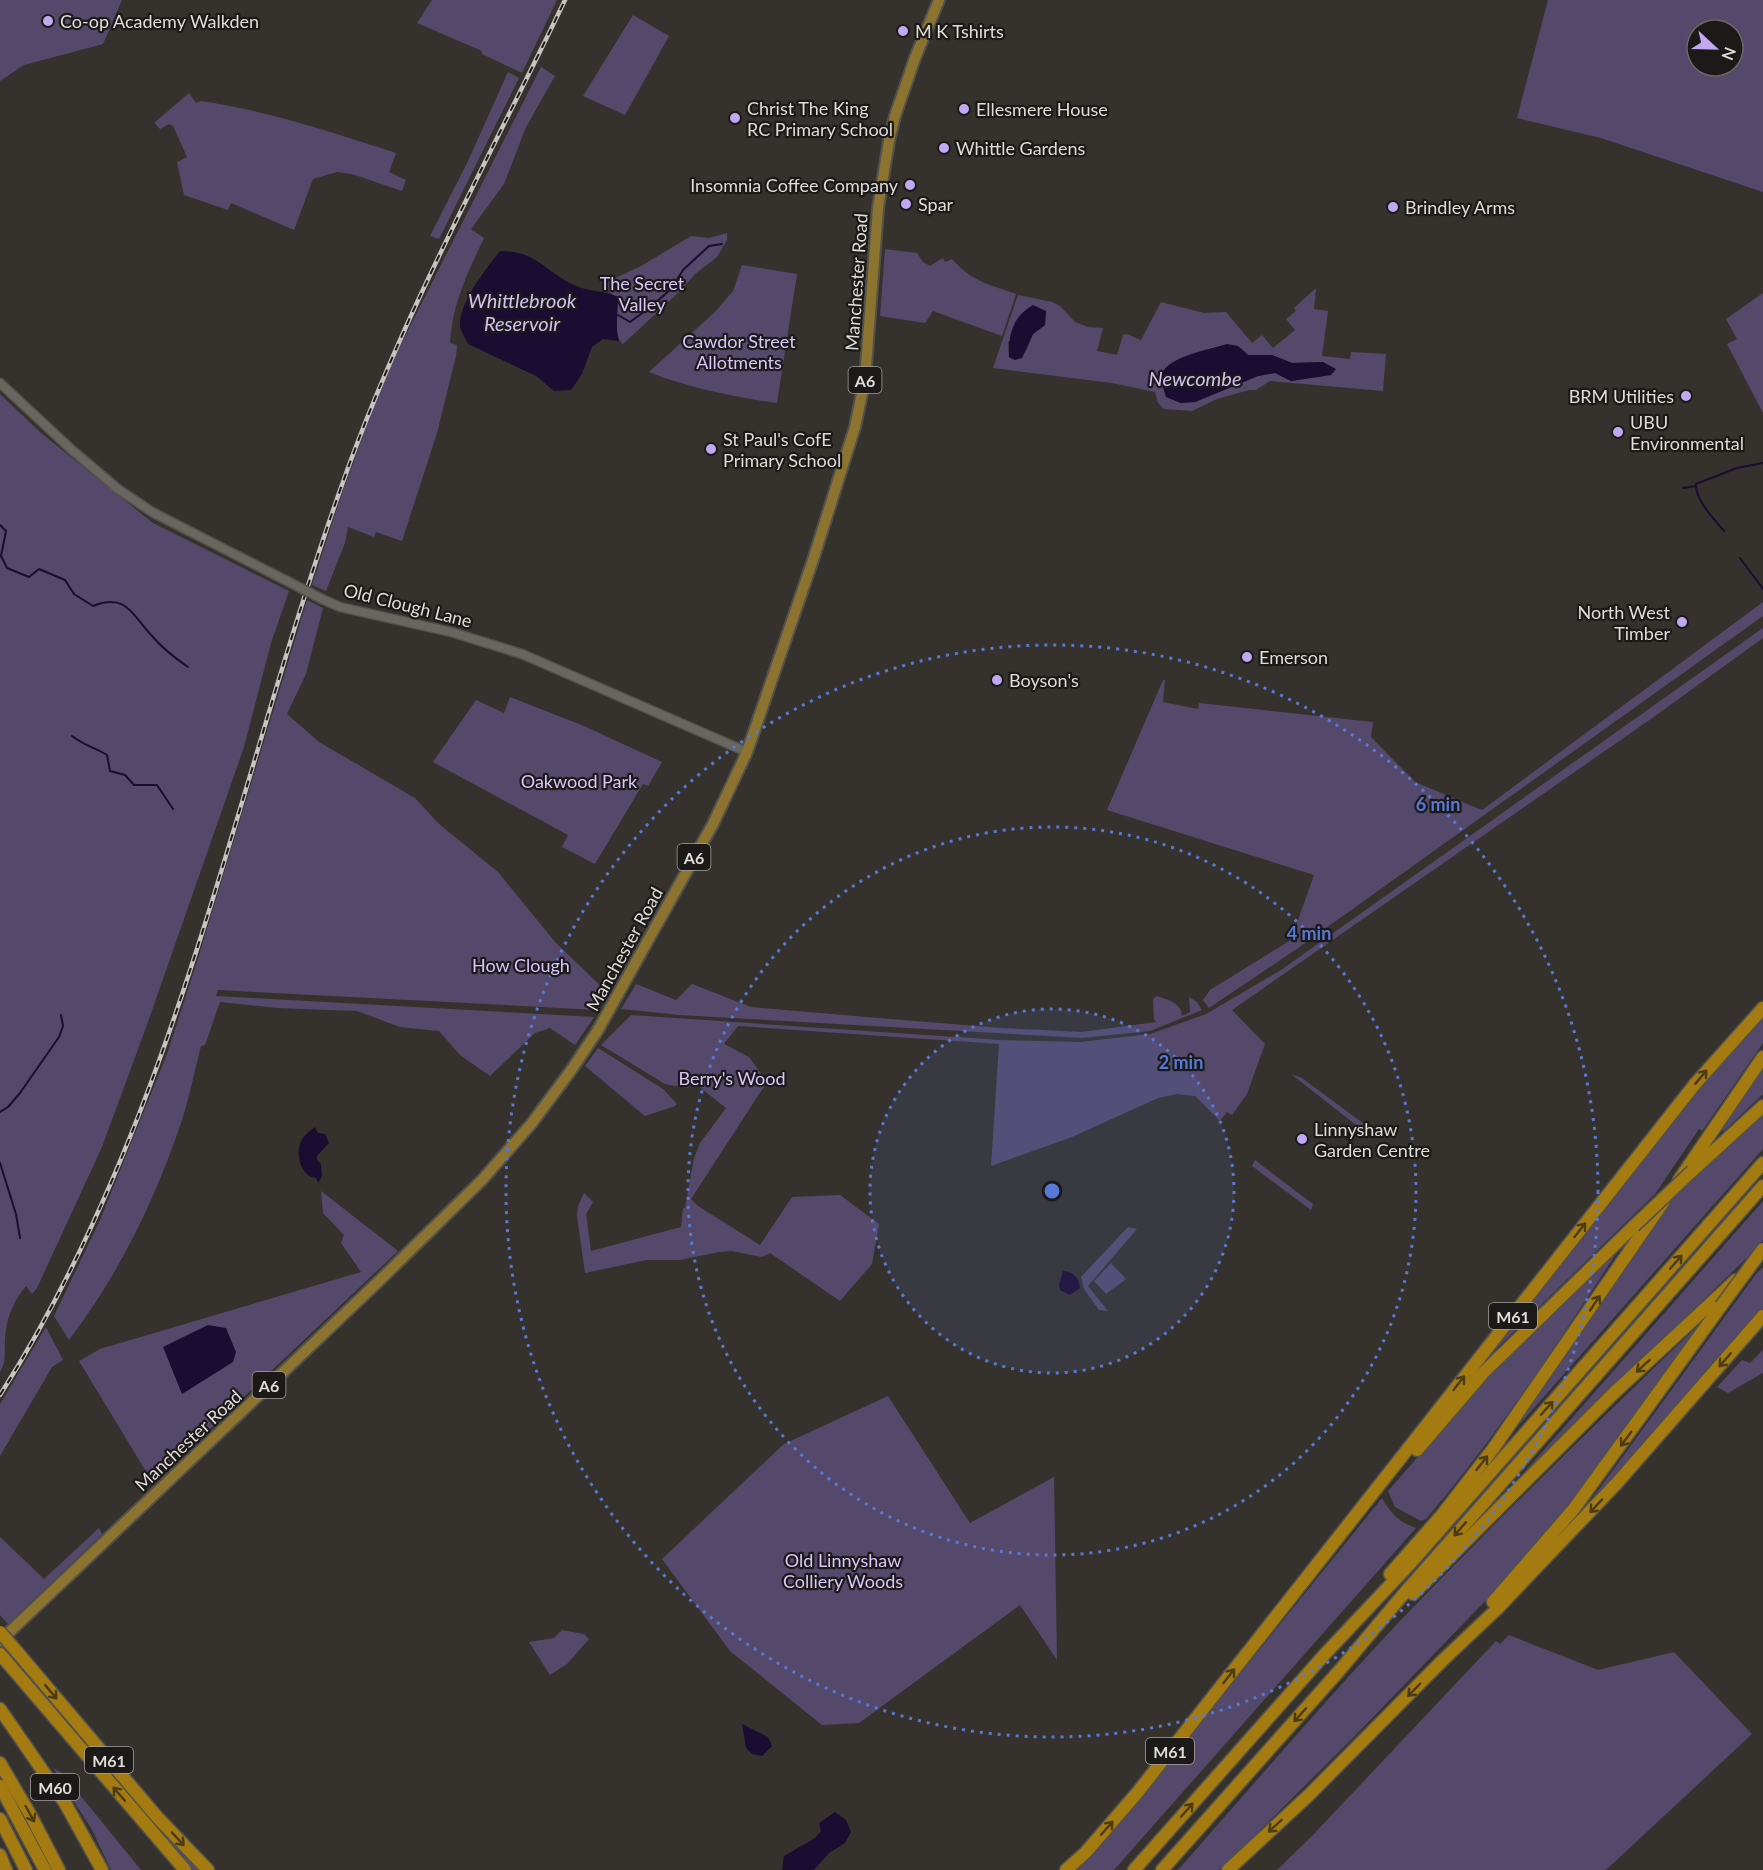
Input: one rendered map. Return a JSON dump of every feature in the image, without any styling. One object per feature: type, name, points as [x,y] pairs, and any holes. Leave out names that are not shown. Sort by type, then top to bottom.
[{"type":"highway","name":"M61","points":[[1066,1870],[1086,1852],[1137,1793],[1695,1084],[1763,1008]]},
{"type":"highway","name":"M61","points":[[1325,1654],[1493,1449],[1763,1057]]},
{"type":"highway","name":"M61","points":[[1267,1627],[1483,1373],[1634,1226],[1763,1106]]},
{"type":"highway","name":"M61","points":[[1134,1870],[1325,1654],[1408,1566],[1763,1163]]},
{"type":"highway","points":[[1162,1870],[1763,1186]]},
{"type":"highway","points":[[1443,1660],[1573,1510],[1763,1249]]},
{"type":"highway","points":[[1339,1671],[1614,1393],[1763,1255]]},
{"type":"highway","points":[[1228,1870],[1308,1796],[1443,1660],[1497,1610],[1602,1500],[1763,1316]]},
{"type":"highway","name":"M61","points":[[0,1632],[158,1818],[208,1870]]},
{"type":"highway","name":"M61","points":[[1,1656],[184,1870]]},
{"type":"highway","name":"M60","points":[[0,1709],[65,1803],[102,1870]]},
{"type":"highway","name":"M60","points":[[0,1763],[60,1870]]},
{"type":"highway","name":"M60","points":[[0,1786],[45,1870]]},
{"type":"highway","points":[[0,1819],[26,1870]]},
{"type":"highway","points":[[0,1854],[6,1870]]},
{"type":"main road","name":"Manchester Road","points":[[0,1641],[371,1289],[488,1173],[511,1149],[555,1093],[616,999],[712,824],[747,752],[814,557],[855,427],[865,380],[878,215],[885,162],[895,116],[939,0]]},
{"type":"street","name":"Old Clough Lane","points":[[0,383],[72,450],[127,495],[152,512],[324,600],[340,607],[452,632],[522,654],[747,752]]},
{"type":"green space","name":"Co-op Academy Walkden","points":[[0,0],[122,0],[103,44],[24,65],[0,81]]},
{"type":"green space","points":[[432,0],[557,0],[522,73],[482,54],[482,51],[417,23]]},
{"type":"green space","points":[[1548,0],[1763,0],[1763,192],[1601,138],[1517,118]]},
{"type":"green space","points":[[633,15],[669,36],[625,115],[583,96]]},
{"type":"green space","points":[[541,67],[555,76],[526,127],[504,184],[471,229],[484,238],[457,302],[450,343],[457,345],[456,356],[437,433],[402,541],[376,532],[374,537],[348,527],[345,543],[326,591],[312,585],[375,403],[400,346]]},
{"type":"green space","points":[[508,72],[519,78],[439,239],[430,236],[469,159]]},
{"type":"green space","points":[[189,93],[196,103],[201,101],[226,105],[275,116],[396,153],[389,172],[406,180],[402,191],[352,174],[337,172],[313,179],[294,230],[231,203],[228,210],[184,195],[177,162],[187,157],[173,126],[169,124],[160,129],[154,123]]},
{"type":"green space","name":"The Secret Valley","points":[[727,233],[727,240],[717,257],[695,274],[623,344],[619,340],[616,329],[618,298],[610,293],[605,283],[643,265],[691,236],[709,238]]},
{"type":"green space","points":[[885,249],[917,253],[923,262],[930,266],[943,258],[945,262],[952,259],[974,277],[1016,294],[1002,336],[933,311],[925,323],[880,316]]},
{"type":"green space","name":"Cawdor Street Allotments","points":[[742,265],[797,274],[777,403],[712,391],[649,372],[716,311],[733,291]]},
{"type":"green space","points":[[1316,288],[1314,309],[1328,311],[1322,356],[1350,359],[1351,352],[1386,354],[1383,391],[1270,381],[1256,390],[1217,399],[1192,411],[1164,409],[1158,403],[1155,392],[1112,383],[993,368],[1018,295],[1052,302],[1060,306],[1075,322],[1088,327],[1103,328],[1097,351],[1117,355],[1123,335],[1127,334],[1141,340],[1161,302],[1204,313],[1226,312],[1252,343],[1262,335],[1273,348],[1295,330],[1286,319],[1296,311],[1294,308]],"holes":[[[1046,312],[1045,325],[1033,334],[1026,351],[1015,360],[1009,357],[1008,342]],[[1241,348],[1248,355],[1272,355],[1292,363],[1323,362],[1331,375],[1291,381],[1275,373],[1258,376],[1195,402],[1181,403],[1166,397]]]},
{"type":"green space","points":[[1763,293],[1763,413],[1727,344],[1737,339],[1726,319]]},
{"type":"green space","points":[[0,394],[41,433],[153,523],[289,591],[271,643],[244,747],[102,1147],[37,1288],[32,1294],[26,1286],[11,1311],[6,1331],[4,1360],[0,1372]]},
{"type":"green space","name":"How Clough","points":[[307,600],[323,608],[306,674],[287,714],[319,742],[415,798],[439,824],[498,872],[555,942],[606,991],[607,995],[598,1010],[218,990],[216,996],[594,1017],[575,1045],[550,1028],[535,1033],[490,1076],[460,1055],[439,1031],[400,1027],[357,1011],[277,1008],[220,1002],[205,1045],[201,1046],[173,1147],[149,1205],[105,1288],[69,1340],[54,1316],[100,1220],[167,1054]]},
{"type":"green space","points":[[1763,602],[1763,616],[1298,948],[1209,1008],[1203,1000],[1210,990],[1291,940],[1314,875],[1107,810],[1163,680],[1165,680],[1163,702],[1198,709],[1199,703],[1373,722],[1371,737],[1415,782],[1482,810]]},
{"type":"green space","name":"Berry's Wood","points":[[1763,628],[1763,638],[1648,721],[1232,1010],[1265,1044],[1247,1094],[1232,1115],[1227,1112],[1220,1121],[1195,1096],[1177,1094],[1158,1098],[1072,1137],[991,1166],[999,1044],[738,1026],[724,1044],[749,1057],[767,1082],[691,1199],[698,1206],[760,1245],[792,1197],[840,1195],[879,1224],[872,1264],[840,1301],[770,1253],[762,1257],[732,1251],[719,1252],[680,1260],[646,1260],[585,1273],[577,1216],[578,1206],[584,1193],[593,1202],[586,1214],[591,1251],[681,1227],[694,1158],[700,1143],[726,1108],[693,1082],[688,1088],[665,1084],[601,1045],[631,1015],[1000,1040],[1081,1042],[1150,1034],[1206,1014],[1281,970]]},
{"type":"green space","name":"Oakwood Park","points":[[510,697],[584,726],[662,762],[648,786],[643,784],[595,864],[562,847],[568,835],[433,762],[476,700],[504,713]]},
{"type":"green space","points":[[636,984],[676,1000],[692,984],[751,1007],[1001,1028],[1082,1032],[1156,1022],[1153,999],[1157,996],[1177,1005],[1182,1016],[1190,1012],[1189,997],[1197,1002],[1202,1010],[1150,1031],[1082,1038],[680,1015],[621,1009]]},
{"type":"green space","points":[[1763,1016],[1763,1043],[1702,1131],[1699,1129],[1655,1194],[1494,1351],[1492,1350],[1702,1083]]},
{"type":"green space","points":[[598,1048],[663,1089],[677,1104],[645,1116],[585,1066]]},
{"type":"green space","points":[[1763,1066],[1763,1094],[1725,1130],[1720,1132]]},
{"type":"green space","points":[[1291,1074],[1302,1078],[1368,1127],[1365,1132]]},
{"type":"green space","points":[[1763,1112],[1763,1149],[1510,1435],[1676,1194]]},
{"type":"green space","points":[[1255,1160],[1313,1204],[1311,1210],[1252,1166]]},
{"type":"green space","points":[[321,1191],[398,1251],[153,1483],[79,1361],[100,1349],[361,1272],[341,1243],[344,1235],[323,1213]]},
{"type":"green space","points":[[1763,1201],[1763,1240],[1757,1248],[1521,1476]]},
{"type":"green space","points":[[1128,1227],[1137,1229],[1088,1286],[1108,1311],[1099,1310],[1084,1289],[1081,1277]]},
{"type":"green space","points":[[1620,1248],[1551,1352],[1479,1454],[1426,1519],[1421,1521],[1395,1507],[1388,1491],[1484,1381]]},
{"type":"green space","points":[[1111,1263],[1126,1279],[1106,1294],[1094,1281]]},
{"type":"green space","points":[[1763,1267],[1763,1308],[1578,1518],[1756,1274]]},
{"type":"green space","points":[[1700,1324],[1586,1484],[1517,1568],[1352,1739],[1219,1870],[1178,1870],[1399,1622],[1548,1471]]},
{"type":"green space","points":[[46,1327],[63,1360],[52,1367],[0,1456],[0,1404]]},
{"type":"green space","points":[[1763,1350],[1763,1373],[1728,1393],[1717,1387],[1742,1360],[1750,1363]]},
{"type":"green space","name":"Old Linnyshaw Colliery Woods","points":[[888,1396],[970,1523],[1054,1477],[1057,1660],[1020,1605],[859,1723],[822,1725],[730,1651],[662,1559],[784,1444]]},
{"type":"green space","points":[[1382,1498],[1396,1517],[1416,1528],[1114,1870],[1074,1870],[1154,1780]]},
{"type":"green space","points":[[99,1528],[102,1534],[8,1624],[0,1615],[0,1537],[44,1579]]},
{"type":"green space","points":[[562,1630],[584,1634],[589,1639],[567,1664],[550,1675],[529,1642],[554,1638]]},
{"type":"green space","points":[[1509,1635],[1598,1670],[1674,1652],[1752,1734],[1606,1870],[1277,1870],[1496,1641],[1500,1644]]},
{"type":"green space","points":[[53,1768],[62,1773],[141,1870],[111,1870],[92,1830]]},
{"type":"green space","points":[[128,1791],[201,1870],[190,1870],[124,1794]]},
{"type":"water","name":"Whittlebrook Reservoir","points":[[500,251],[522,254],[531,258],[578,287],[618,297],[619,341],[603,339],[592,347],[582,374],[571,390],[554,391],[536,376],[468,344],[462,333],[461,317],[469,296]]},
{"type":"water","points":[[1033,305],[1046,311],[1045,325],[1033,334],[1022,358],[1015,360],[1009,357],[1013,327],[1026,309]]},
{"type":"water","name":"Newcombe","points":[[1227,344],[1238,346],[1248,355],[1272,355],[1292,363],[1323,362],[1336,369],[1331,375],[1291,381],[1275,373],[1258,376],[1195,402],[1181,403],[1166,397],[1162,374],[1166,368],[1190,354]]},
{"type":"water","points":[[315,1127],[318,1133],[325,1134],[329,1143],[317,1156],[321,1164],[322,1176],[318,1183],[316,1178],[306,1174],[299,1158],[299,1146],[302,1139]]},
{"type":"water","points":[[1063,1271],[1075,1276],[1079,1284],[1080,1288],[1070,1295],[1060,1290]]},
{"type":"water","points":[[208,1325],[226,1328],[236,1352],[233,1362],[182,1394],[163,1347]]},
{"type":"water","points":[[742,1724],[768,1737],[772,1746],[762,1756],[752,1754],[746,1748]]},
{"type":"water","points":[[835,1812],[846,1820],[851,1832],[845,1843],[829,1853],[814,1870],[782,1870],[784,1856],[815,1838],[821,1831],[819,1823]]},
{"type":"waterway","points":[[618,315],[630,322],[672,288],[683,270],[709,246],[722,244]]},
{"type":"waterway","points":[[1724,531],[1702,503],[1696,484],[1737,468],[1763,463]]},
{"type":"waterway","points":[[1683,488],[1696,486]]},
{"type":"waterway","points":[[0,525],[6,531],[1,556],[7,568],[29,577],[39,569],[65,580],[74,594],[93,606],[105,602],[122,604],[161,645],[188,667]]},
{"type":"waterway","points":[[1740,558],[1763,589]]},
{"type":"waterway","points":[[72,736],[107,755],[110,771],[125,775],[134,785],[157,785],[173,809]]},
{"type":"waterway","points":[[0,1112],[8,1107],[20,1093],[59,1037],[63,1026],[61,1015]]},
{"type":"waterway","points":[[0,1163],[16,1214],[20,1238]]},
{"type":"railway","points":[[0,1395],[61,1289],[113,1178],[158,1065],[197,949],[304,597],[366,420],[419,298],[565,0]]},
{"type":"place","name":"Co-op Academy Walkden","points":[[48,21]]},
{"type":"place","name":"M K Tshirts","points":[[903,31]]},
{"type":"place","name":"Ellesmere House","points":[[964,109]]},
{"type":"place","name":"Christ The King RC Primary School","points":[[735,118]]},
{"type":"place","name":"Whittle Gardens","points":[[944,148]]},
{"type":"place","name":"Insomnia Coffee Company","points":[[910,185]]},
{"type":"place","name":"Spar","points":[[906,204]]},
{"type":"place","name":"Brindley Arms","points":[[1393,207]]},
{"type":"place","name":"BRM Utilities","points":[[1686,396]]},
{"type":"place","name":"UBU Environmental","points":[[1618,432]]},
{"type":"place","name":"St Paul's CofE Primary School","points":[[711,449]]},
{"type":"place","name":"North West Timber","points":[[1682,622]]},
{"type":"place","name":"Emerson","points":[[1247,657]]},
{"type":"place","name":"Boyson's","points":[[997,680]]},
{"type":"place","name":"Linnyshaw Garden Centre","points":[[1302,1139]]}]
